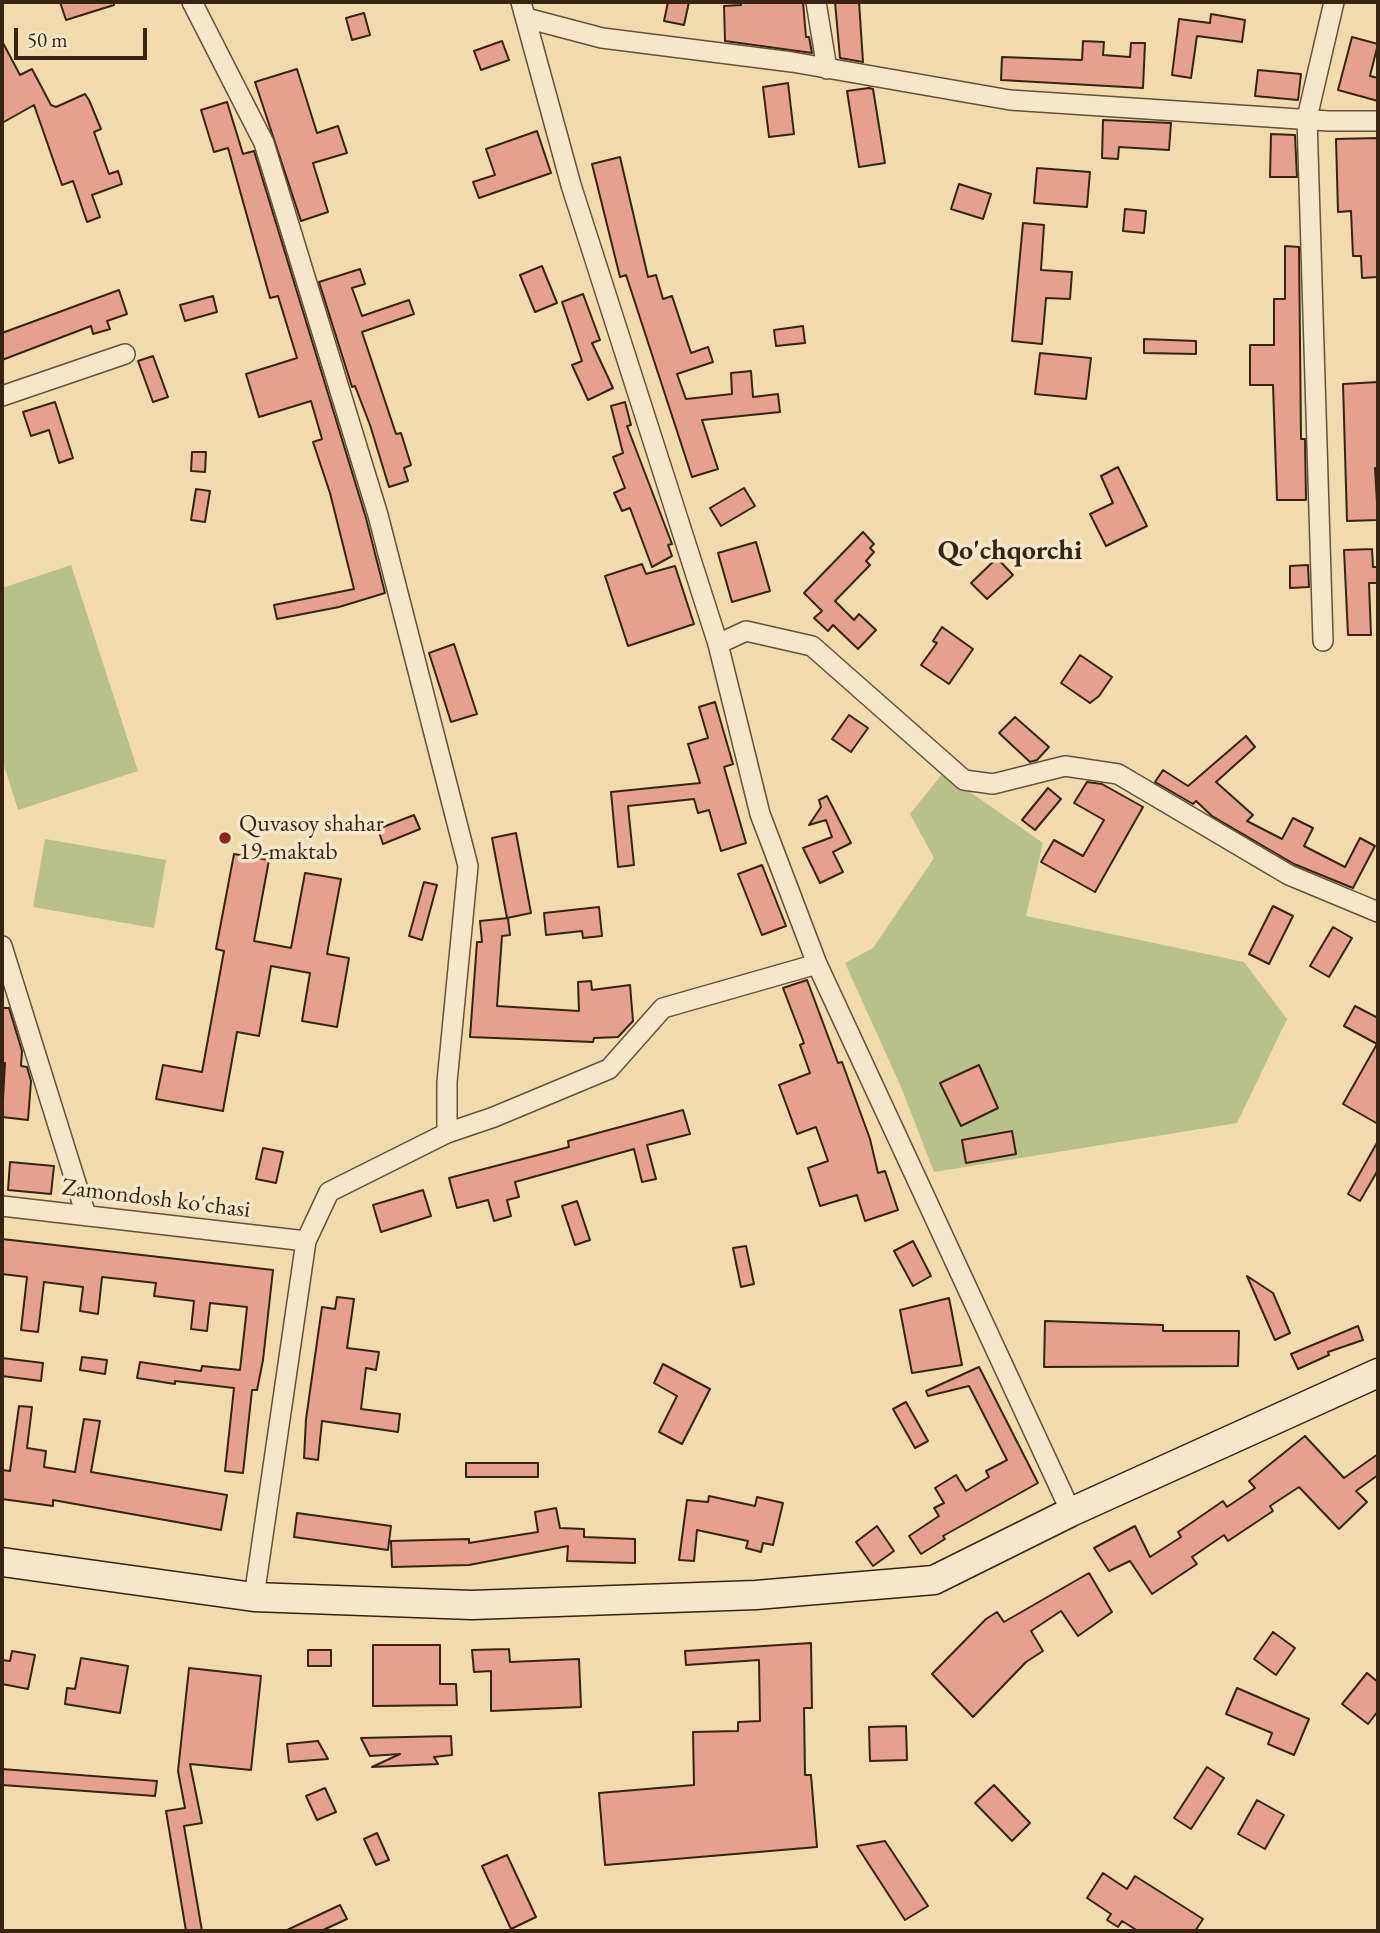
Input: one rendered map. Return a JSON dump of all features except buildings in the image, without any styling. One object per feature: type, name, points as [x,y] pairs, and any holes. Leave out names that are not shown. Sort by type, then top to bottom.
[{"type":"main road","points":[[2,1562],[254,1597],[472,1605],[756,1595],[934,1580],[1071,1512],[1373,1374]]},
{"type":"street","points":[[192,2],[264,143],[378,515],[468,866],[447,1082],[447,1133]]},
{"type":"street","points":[[816,2],[827,69]]},
{"type":"street","points":[[1323,640],[1307,118],[1334,2]]},
{"type":"street","points":[[523,10],[602,38],[827,69],[1010,100],[1378,121]]},
{"type":"street","points":[[523,10],[571,185],[718,644],[760,814],[817,964],[1071,1512]]},
{"type":"street","points":[[2,396],[125,354]]},
{"type":"street","points":[[718,644],[746,631],[812,646],[964,780],[993,784],[1065,766],[1118,774],[1289,875],[1378,912]]},
{"type":"street","points":[[2,946],[86,1215]]},
{"type":"street","points":[[254,1597],[306,1241],[329,1192],[447,1133],[494,1117],[608,1069],[663,1008],[817,964]]},
{"type":"street","name":"Zamondosh ko'chasi","points":[[2,1206],[306,1241]]},
{"type":"green space","points":[[71,565],[138,771],[18,810],[2,759],[2,588]]},
{"type":"green space","points":[[943,773],[1043,843],[1026,916],[1244,962],[1287,1019],[1237,1123],[934,1172],[901,1087],[845,963],[873,948],[934,858],[910,814]]},
{"type":"green space","points":[[45,839],[166,860],[154,928],[33,907]]},
{"type":"place","name":"Quvasoy shahar 19-maktab","points":[[225,838]]},
{"type":"district","name":"Qo'chqorchi","points":[[1010,551]]}]
